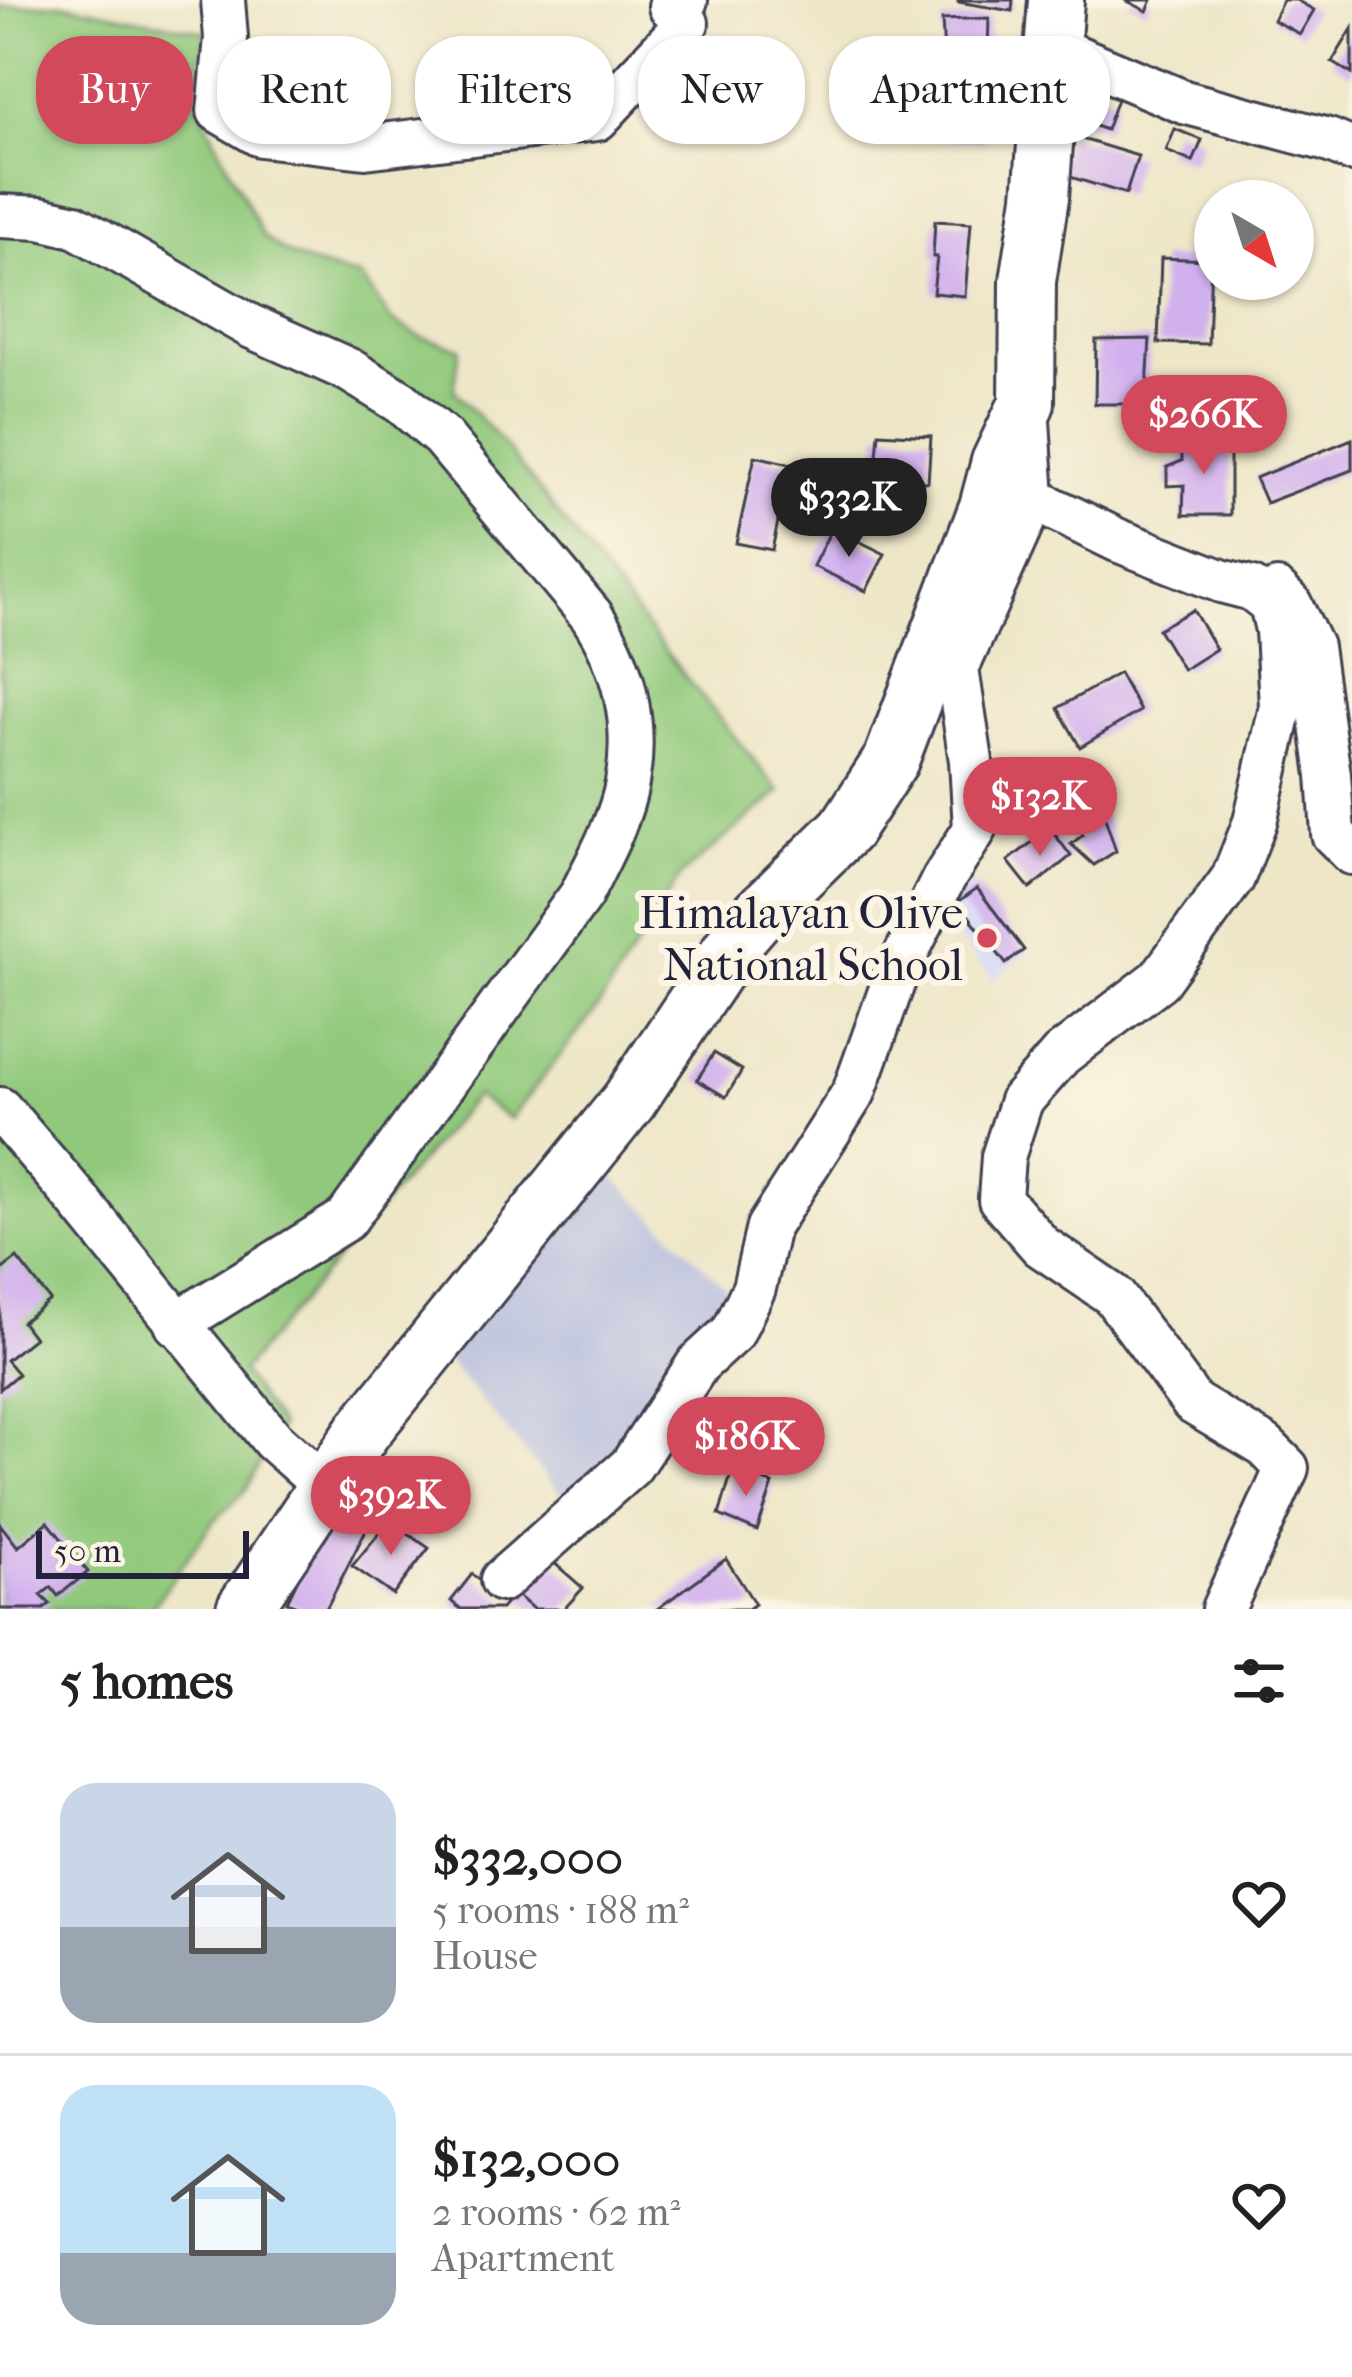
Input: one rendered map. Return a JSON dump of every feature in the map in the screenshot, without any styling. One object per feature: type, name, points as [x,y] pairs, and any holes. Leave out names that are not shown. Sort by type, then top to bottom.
[{"type":"main road","points":[[1053,36],[1056,0]]},
{"type":"main road","points":[[244,1609],[363,1431],[629,1102],[736,939],[847,829],[892,760],[987,507],[999,462],[1027,403],[1028,280],[1045,144]]},
{"type":"street","points":[[223,0],[226,38],[220,110],[260,135],[365,147],[597,119],[687,23],[670,6],[686,0]]},
{"type":"street","points":[[1110,71],[1184,102],[1328,140],[1352,151]]},
{"type":"street","points":[[0,216],[75,226],[250,326],[350,370],[401,402],[442,437],[591,615],[607,638],[626,692],[630,727],[627,785],[600,858],[580,895],[346,1219],[176,1324]]},
{"type":"street","points":[[502,1580],[631,1466],[698,1364],[733,1332],[754,1288],[768,1227],[854,1092],[897,972],[944,878],[975,830],[971,761],[957,669],[1033,499],[1027,403]]},
{"type":"street","points":[[1033,499],[1117,540],[1221,581],[1275,589],[1290,604],[1311,647],[1334,834],[1352,853]]},
{"type":"street","points":[[1223,1609],[1287,1468],[1264,1446],[1193,1403],[1113,1295],[1041,1246],[1000,1199],[1003,1157],[1021,1102],[1061,1055],[1159,980],[1233,878],[1255,822],[1280,707],[1277,630],[1271,604],[1252,589]]},
{"type":"street","points":[[0,1109],[273,1440],[325,1486]]},
{"type":"shaded area","name":"Himalayan Olive National School","points":[[968,880],[1028,953],[993,979],[946,924]]},
{"type":"shaded area","points":[[600,1163],[735,1297],[575,1511],[443,1356]]},
{"type":"green space","points":[[60,3],[206,32],[193,95],[263,236],[297,258],[361,277],[391,320],[421,337],[460,348],[454,390],[503,444],[780,792],[681,875],[599,1006],[510,1119],[475,1096],[241,1372],[280,1426],[245,1491],[212,1523],[151,1609],[0,1609],[0,7]]},
{"type":"building","points":[[1013,0],[1012,11],[958,2]]},
{"type":"building","points":[[1125,0],[1152,0],[1147,11]]},
{"type":"building","points":[[1283,0],[1296,0],[1314,10],[1300,34],[1273,20]]},
{"type":"building","points":[[989,18],[988,36],[943,36],[942,20]]},
{"type":"building","points":[[1352,29],[1352,74],[1332,62]]},
{"type":"building","points":[[1175,129],[1202,140],[1193,162],[1166,151]]},
{"type":"building","points":[[1066,144],[1099,144],[1138,156],[1126,194],[1057,173]]},
{"type":"building","points":[[935,221],[971,223],[965,296],[933,293]]},
{"type":"building","points":[[1161,258],[1194,259],[1194,300],[1210,300],[1208,344],[1158,343]]},
{"type":"building","points":[[1150,339],[1146,404],[1095,404],[1096,340]]},
{"type":"building","points":[[879,433],[931,436],[928,482],[875,479]]},
{"type":"building","points":[[1352,439],[1352,470],[1266,503],[1255,478]]},
{"type":"building","points":[[1182,441],[1230,441],[1230,515],[1183,515],[1184,485],[1167,486],[1167,467],[1182,461]]},
{"type":"building","points":[[755,456],[790,464],[772,550],[736,543]]},
{"type":"building","points":[[832,528],[885,554],[866,591],[813,566]]},
{"type":"building","points":[[1193,610],[1216,649],[1183,670],[1158,629]]},
{"type":"building","points":[[1119,673],[1140,711],[1080,747],[1058,708]]},
{"type":"building","points":[[1100,803],[1116,851],[1094,865],[1071,844],[1083,835],[1076,823]]},
{"type":"building","points":[[1050,828],[1071,856],[1030,889],[1008,861]]},
{"type":"building","points":[[977,888],[1024,950],[1006,964],[958,902]]},
{"type":"building","points":[[714,1053],[742,1070],[726,1097],[697,1080]]},
{"type":"building","points":[[17,1258],[50,1300],[22,1322],[34,1338],[6,1360],[18,1374],[0,1389],[0,1271]]},
{"type":"building","points":[[733,1468],[773,1484],[757,1531],[719,1515]]},
{"type":"building","points":[[336,1499],[373,1516],[326,1609],[304,1609],[287,1602]]},
{"type":"building","points":[[389,1521],[429,1548],[393,1595],[352,1566]]},
{"type":"building","points":[[48,1522],[88,1572],[58,1596],[51,1587],[41,1595],[50,1604],[44,1609],[0,1609],[0,1524],[18,1547]]},
{"type":"building","points":[[543,1553],[583,1588],[564,1609],[533,1609],[511,1590]]},
{"type":"building","points":[[726,1559],[755,1604],[748,1609],[657,1609]]},
{"type":"building","points":[[472,1574],[507,1602],[501,1609],[461,1609],[451,1601]]},
{"type":"place","name":"Himalayan Olive National School","points":[[987,938]]}]
